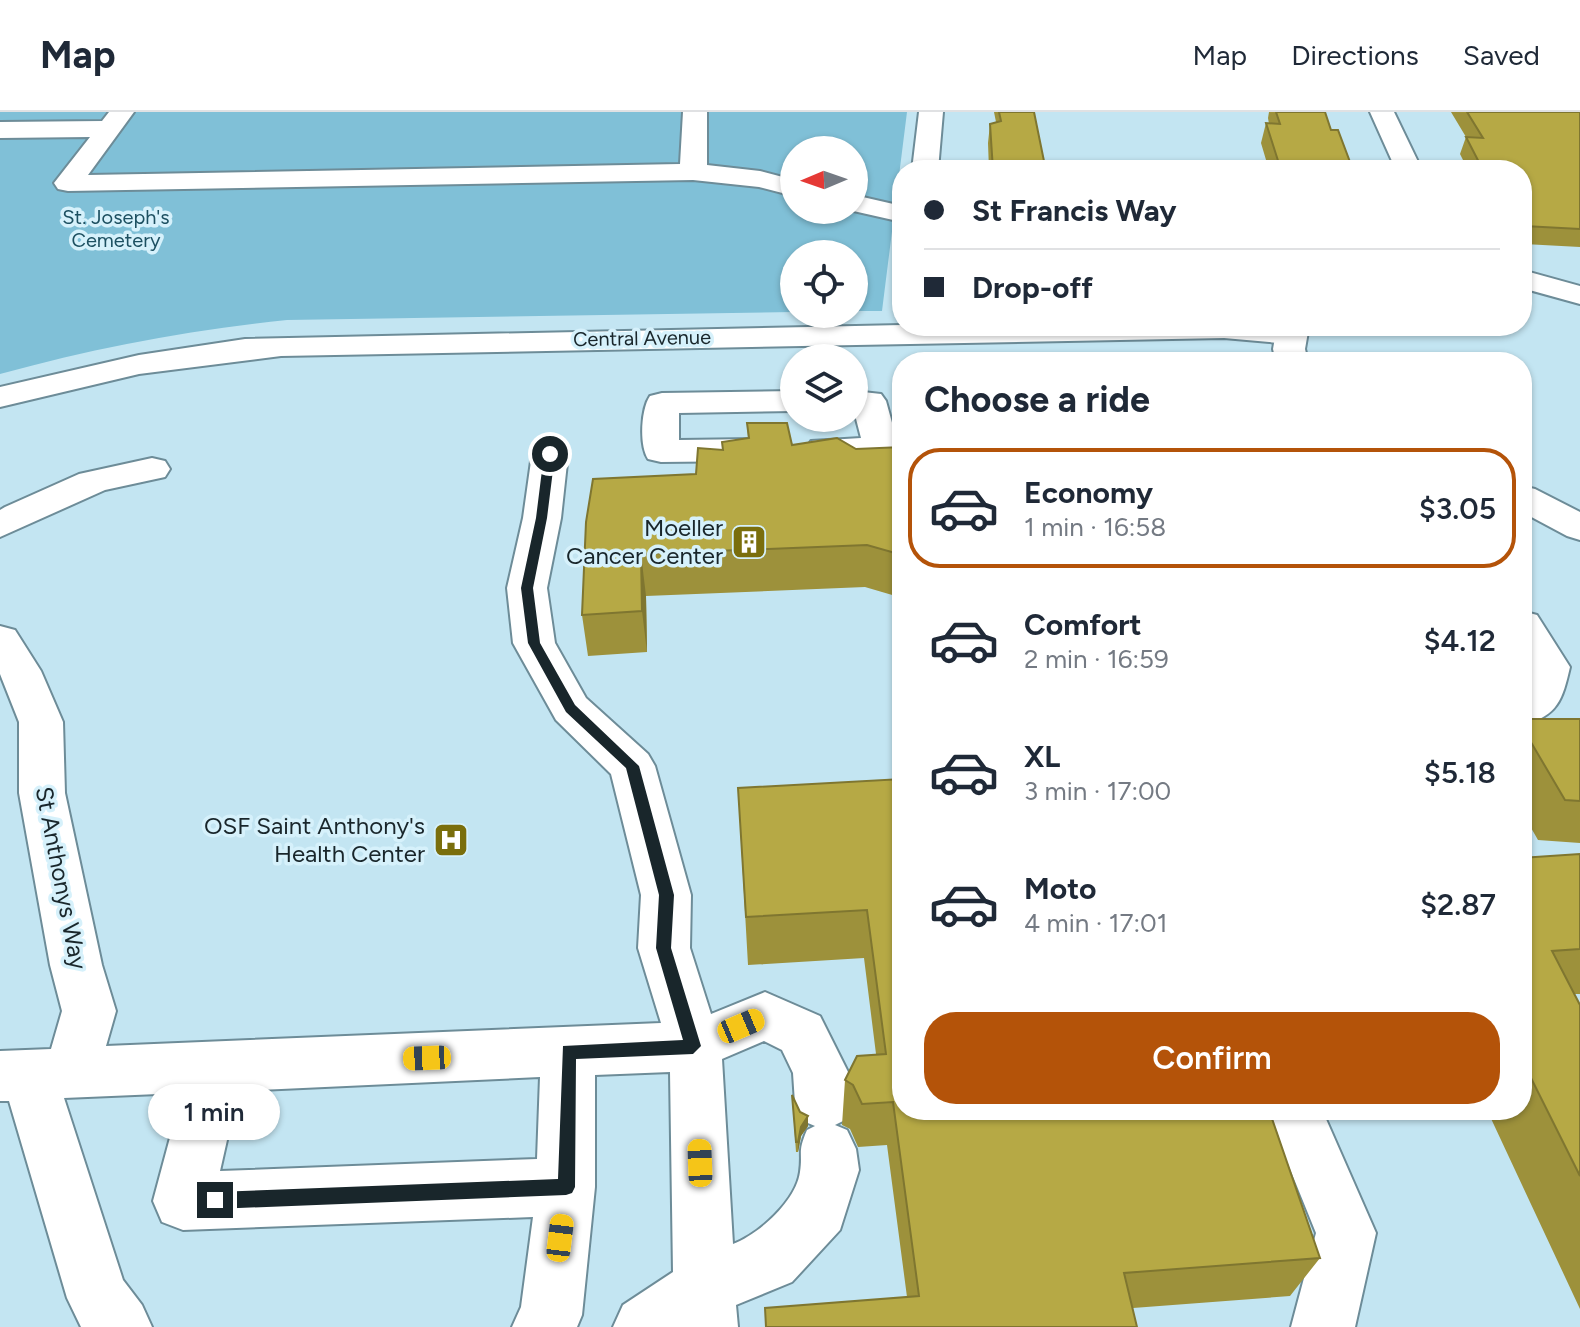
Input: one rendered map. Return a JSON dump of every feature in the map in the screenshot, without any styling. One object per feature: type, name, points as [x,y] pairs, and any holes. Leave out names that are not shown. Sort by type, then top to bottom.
[{"type":"street","points":[[693,172],[695,112]]},
{"type":"street","points":[[926,160],[931,112]]},
{"type":"street","points":[[1382,112],[1404,160]]},
{"type":"street","points":[[115,120],[68,183],[693,172],[760,179],[780,184]]},
{"type":"street","points":[[0,130],[115,120]]},
{"type":"street","points":[[868,206],[892,212]]},
{"type":"street","points":[[1532,282],[1580,295]]},
{"type":"street","name":"Central Avenue","points":[[0,397],[75,377],[230,350],[296,345],[771,376],[894,336]]},
{"type":"street","name":"Central Avenue","points":[[1266,336],[1292,341]]},
{"type":"street","points":[[771,376],[662,403],[661,451],[881,448],[868,401]]},
{"type":"street","points":[[550,454],[542,518],[527,588],[534,643],[571,709],[632,766],[666,895],[664,948],[693,1046],[697,1070],[706,1307]]},
{"type":"street","points":[[0,525],[69,489],[117,472],[152,469]]},
{"type":"street","points":[[1532,496],[1580,499]]},
{"type":"street","points":[[1532,501],[1580,528]]},
{"type":"street","name":"St Anthonys Way","points":[[0,640],[20,671],[41,722],[42,793],[76,965],[89,1011],[33,1075]]},
{"type":"street","points":[[1532,641],[1549,667],[1542,696],[1532,703]]},
{"type":"street","points":[[120,1327],[98,1298],[33,1075],[693,1046],[765,1016],[801,1033],[820,1072],[830,1170],[819,1209],[770,1260],[706,1307],[645,1327]]},
{"type":"street","points":[[554,1323],[566,1187],[568,1052]]},
{"type":"street","points":[[216,1067],[183,1201],[566,1187]]},
{"type":"street","points":[[1298,1120],[1346,1233],[1323,1327]]},
{"type":"green space","name":"St. Joseph's Cemetery","points":[[0,112],[907,112],[901,160],[892,160],[892,231],[882,311],[868,311],[868,240],[780,240],[780,312],[287,320],[142,341],[0,374]]},
{"type":"building","points":[[999,112],[1034,112],[1044,160],[992,160],[990,124],[1001,121]]},
{"type":"building","points":[[1276,112],[1325,112],[1331,130],[1338,130],[1349,160],[1278,160],[1266,123],[1280,124]]},
{"type":"building","points":[[1467,112],[1580,112],[1580,229],[1532,227],[1532,160],[1478,160],[1466,137],[1483,138]]},
{"type":"building","points":[[747,423],[780,423],[780,432],[789,432],[792,445],[837,438],[856,449],[892,447],[892,552],[867,545],[641,554],[642,611],[582,615],[586,522],[593,479],[696,474],[698,448],[723,450],[722,442],[749,438]]},
{"type":"building","points":[[1532,719],[1580,719],[1580,801],[1565,800],[1532,744]]},
{"type":"building","points":[[892,780],[892,1102],[862,1104],[853,1085],[845,1080],[857,1056],[886,1054],[867,910],[746,917],[738,788]]},
{"type":"building","points":[[1580,854],[1580,949],[1552,951],[1580,1005],[1580,1176],[1532,1080],[1532,857]]},
{"type":"building","points":[[792,1095],[800,1112],[808,1116],[801,1127],[798,1142],[796,1142]]},
{"type":"building","points":[[895,1120],[1272,1120],[1320,1258],[1124,1273],[1137,1327],[766,1327],[765,1308],[919,1296]]},
{"type":"place","name":"Moeller Cancer Center","points":[[749,542]]},
{"type":"place","name":"OSF Saint Anthony's Health Center","points":[[451,840]]},
{"type":"route","points":[[215,1200],[566,1187],[568,1052],[693,1046],[664,948],[666,895],[632,766],[571,709],[534,643],[527,588],[542,518],[550,454]]}]
